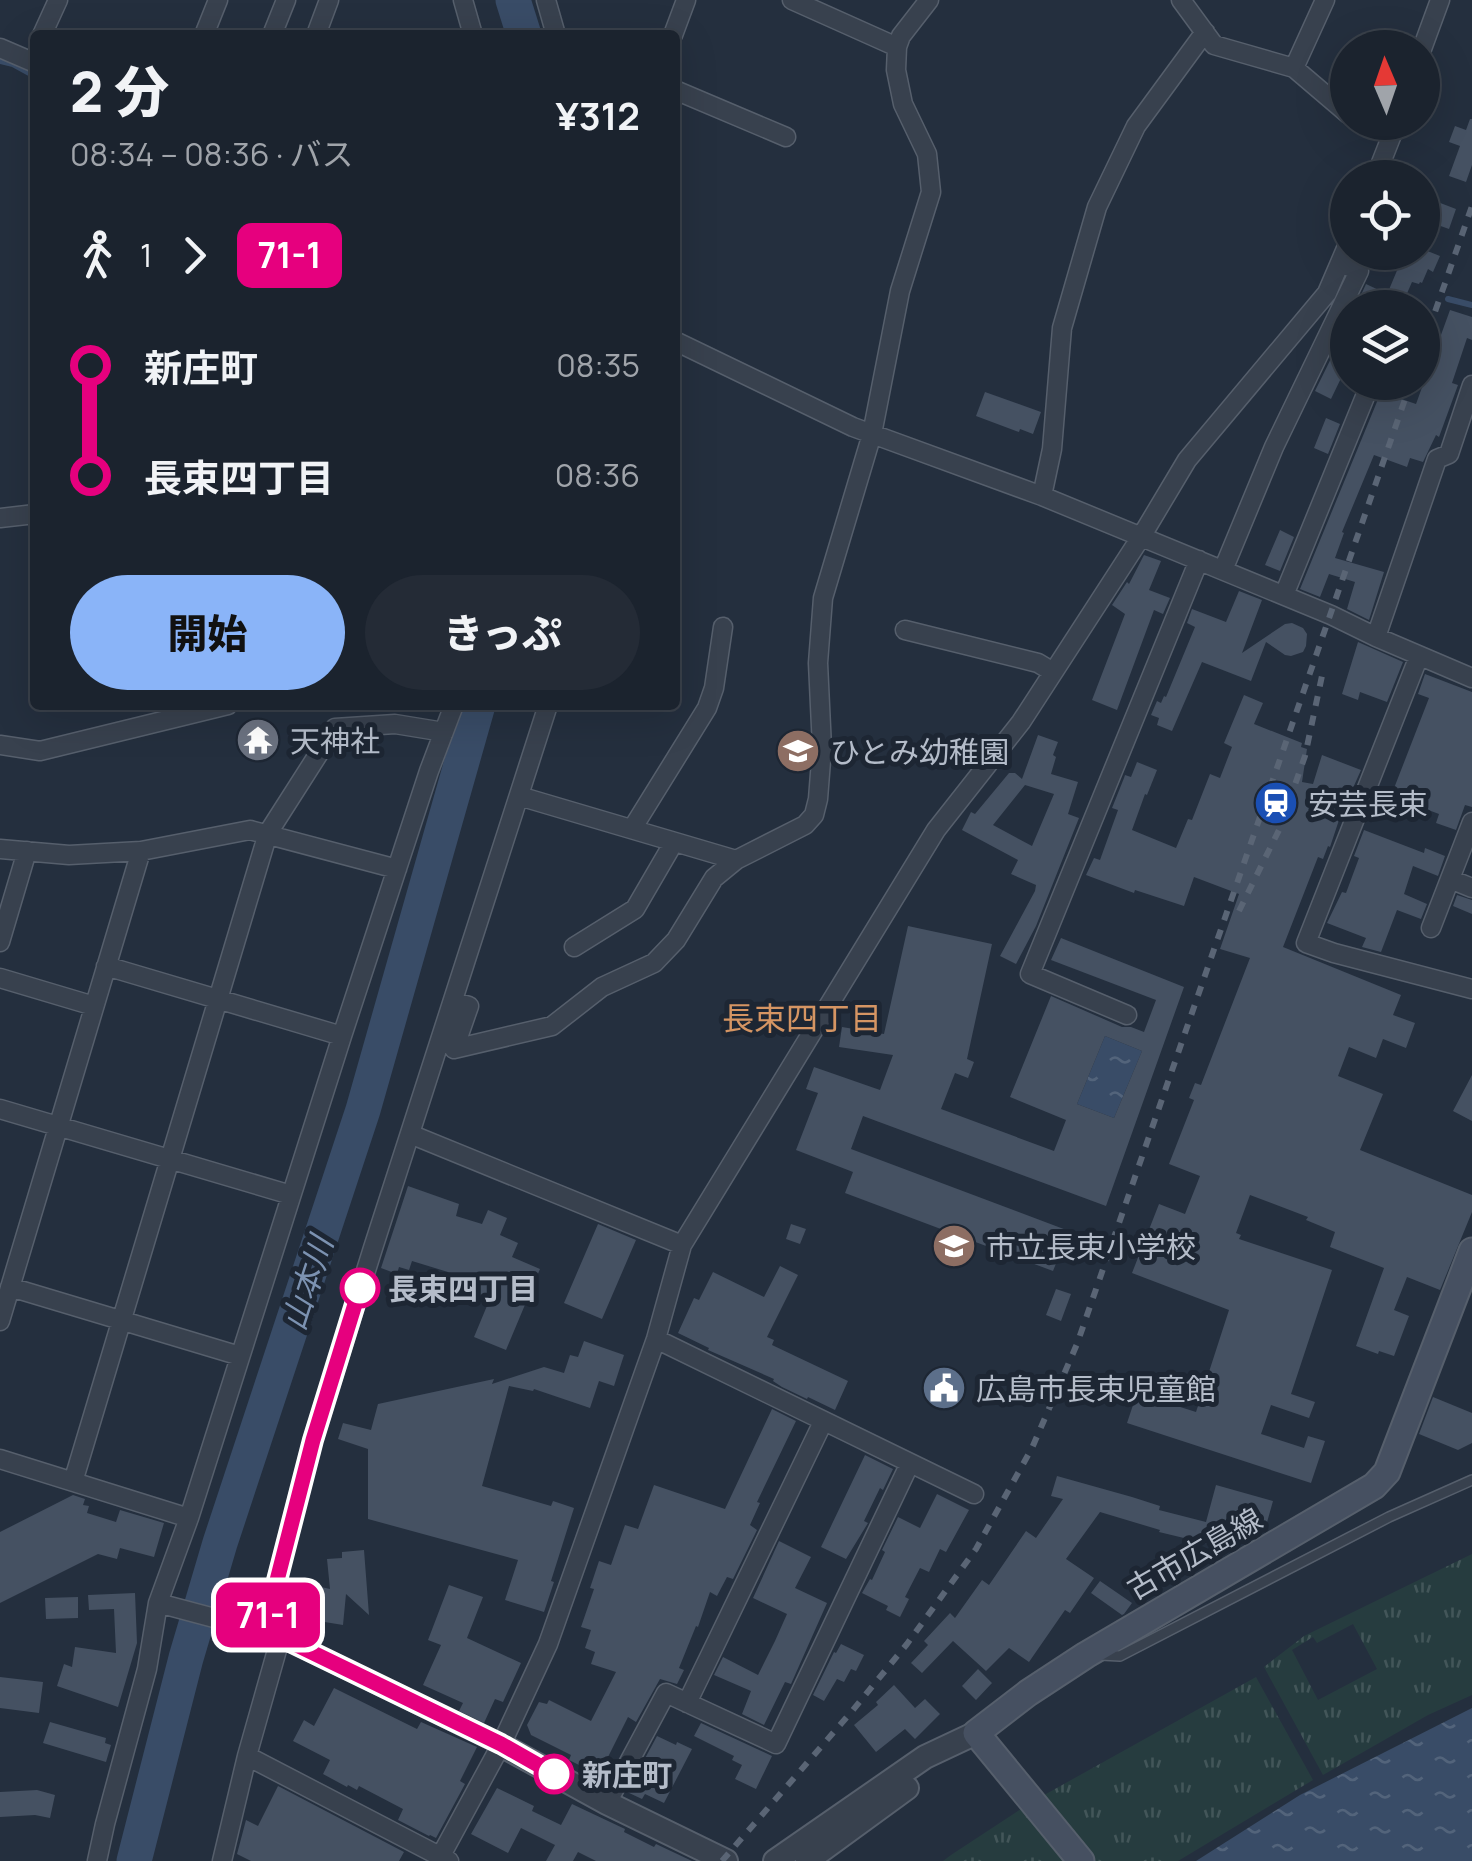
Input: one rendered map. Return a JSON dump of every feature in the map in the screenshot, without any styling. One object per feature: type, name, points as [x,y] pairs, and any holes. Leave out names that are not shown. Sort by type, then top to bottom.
[{"type":"main road","name":"古市広島線","points":[[983,1742],[1028,1693],[1086,1655],[1374,1486],[1387,1472],[1465,1285],[1472,1252]]},
{"type":"main road","points":[[983,1742],[1080,1861]]},
{"type":"street","points":[[44,30],[58,0]]},
{"type":"street","points":[[206,30],[218,0]]},
{"type":"street","points":[[274,30],[286,0]]},
{"type":"street","points":[[318,30],[329,0]]},
{"type":"street","points":[[463,0],[471,30]]},
{"type":"street","points":[[546,0],[555,30]]},
{"type":"street","points":[[675,30],[686,0]]},
{"type":"street","points":[[792,0],[812,4],[897,47]]},
{"type":"street","points":[[452,1002],[469,1006],[454,1050],[552,1026],[602,987],[654,963],[676,940],[714,878],[736,860],[806,825],[814,815],[822,748],[818,663],[823,598],[872,434],[900,292],[931,192],[927,154],[903,104],[896,70],[901,36],[929,0]]},
{"type":"street","points":[[1181,0],[1214,45],[1294,68],[1330,99]]},
{"type":"street","points":[[1294,68],[1325,0]]},
{"type":"street","points":[[1429,30],[1440,0]]},
{"type":"street","points":[[1042,496],[1052,449],[1062,328],[1097,208],[1136,126],[1205,32]]},
{"type":"street","points":[[0,48],[30,57]]},
{"type":"street","points":[[680,92],[786,137]]},
{"type":"street","points":[[247,1756],[442,1860],[548,1644],[656,1339],[682,1245],[936,830],[1021,722],[1187,460],[1327,293],[1337,270]]},
{"type":"street","points":[[1224,570],[1274,447],[1357,270]]},
{"type":"street","points":[[680,343],[853,427],[1042,496],[1472,678]]},
{"type":"street","points":[[1376,637],[1437,459],[1449,454],[1472,385]]},
{"type":"street","points":[[1284,596],[1365,400]]},
{"type":"street","points":[[0,518],[30,515]]},
{"type":"street","points":[[1127,1014],[1030,974],[1199,560]]},
{"type":"street","points":[[632,829],[707,708],[723,628]]},
{"type":"street","points":[[905,630],[1038,663],[1054,672]]},
{"type":"street","points":[[1419,656],[1306,943],[1472,989]]},
{"type":"street","points":[[136,710],[140,725]]},
{"type":"street","points":[[0,744],[40,751],[206,710]]},
{"type":"street","points":[[98,1861],[189,1518],[396,869],[452,710]]},
{"type":"street","points":[[222,1861],[277,1650],[264,1631],[313,1440],[546,710]]},
{"type":"street","points":[[73,1482],[268,833],[335,728],[395,724],[444,732]]},
{"type":"street","points":[[519,796],[736,860]]},
{"type":"street","points":[[1431,928],[1472,822]]},
{"type":"street","points":[[0,849],[69,855],[140,851],[250,830],[396,869]]},
{"type":"street","points":[[574,948],[635,908],[674,842]]},
{"type":"street","points":[[0,1322],[140,851]]},
{"type":"street","points":[[0,942],[26,852]]},
{"type":"street","points":[[1450,879],[1472,888]]},
{"type":"street","points":[[106,966],[342,1036]]},
{"type":"street","points":[[0,978],[94,1006]]},
{"type":"street","points":[[1,1111],[291,1195]]},
{"type":"street","points":[[410,1134],[682,1245]]},
{"type":"street","points":[[10,1287],[240,1356]]},
{"type":"street","points":[[656,1339],[974,1494]]},
{"type":"street","points":[[688,1703],[823,1422]]},
{"type":"street","points":[[0,1458],[189,1518]]},
{"type":"street","points":[[607,1803],[666,1693],[776,1744],[910,1463]]},
{"type":"street","points":[[163,1605],[264,1631],[501,1744],[712,1859]]},
{"type":"street","points":[[775,1861],[925,1757],[983,1742]]},
{"type":"street","points":[[807,1861],[938,1766],[983,1742]]},
{"type":"lane","points":[[1086,1655],[1120,1656],[1388,1518],[1472,1480]]},
{"type":"green space","points":[[1472,1554],[1472,1695],[1428,1715],[1323,1775],[1264,1667],[1304,1636]],"holes":[[[1353,1624],[1377,1669],[1318,1700],[1292,1650],[1313,1637],[1317,1643]]]},
{"type":"green space","points":[[1256,1677],[1313,1780],[1178,1861],[1087,1861],[1037,1799]]},
{"type":"green space","points":[[1027,1805],[1073,1861],[943,1861],[951,1855]]},
{"type":"water","points":[[1105,1036],[1142,1051],[1114,1118],[1077,1104]]},
{"type":"water","points":[[1472,1708],[1472,1861],[1196,1861],[1300,1795]]},
{"type":"building","points":[[1470,119],[1472,165],[1466,182],[1449,176],[1460,146],[1449,142],[1455,126],[1466,130]]},
{"type":"building","points":[[1440,203],[1456,209],[1449,229],[1440,226]]},
{"type":"building","points":[[1397,270],[1428,270],[1422,283],[1412,282],[1408,290],[1389,290]]},
{"type":"building","points":[[1450,310],[1472,317],[1472,340],[1467,338],[1452,383],[1458,385],[1439,437],[1436,435],[1423,462],[1410,458],[1407,467],[1374,455],[1335,558],[1384,572],[1369,620],[1347,609],[1355,582],[1329,574],[1320,597],[1300,589],[1378,400],[1416,404],[1417,400],[1440,400],[1440,338]]},
{"type":"building","points":[[1330,361],[1330,398],[1315,391]]},
{"type":"building","points":[[985,392],[1041,412],[1033,434],[976,416]]},
{"type":"building","points":[[1326,418],[1340,424],[1328,454],[1314,448]]},
{"type":"building","points":[[1280,530],[1294,537],[1280,571],[1265,565]]},
{"type":"building","points":[[1144,555],[1161,561],[1149,590],[1170,598],[1163,614],[1154,610],[1117,710],[1092,700],[1125,614],[1112,605]]},
{"type":"building","points":[[1239,591],[1262,600],[1242,653],[1292,623],[1307,634],[1303,652],[1285,655],[1266,642],[1251,681],[1202,662],[1172,731],[1157,725],[1159,718],[1151,715],[1157,701],[1161,703],[1166,697],[1195,627],[1187,623],[1192,609],[1226,622]]},
{"type":"building","points":[[1358,642],[1403,662],[1387,702],[1360,692],[1358,700],[1342,694]]},
{"type":"building","points":[[1425,674],[1472,692],[1472,807],[1465,805],[1456,830],[1436,823],[1439,814],[1391,796],[1429,698],[1418,694]]},
{"type":"building","points":[[1244,695],[1263,703],[1254,724],[1302,743],[1301,747],[1307,749],[1302,782],[1313,784],[1322,755],[1361,770],[1353,788],[1350,787],[1330,847],[1323,859],[1318,857],[1283,947],[1401,995],[1393,1015],[1415,1023],[1406,1048],[1383,1039],[1376,1058],[1349,1047],[1338,1076],[1383,1094],[1360,1150],[1472,1195],[1472,1212],[1440,1290],[1407,1277],[1394,1310],[1409,1316],[1394,1356],[1356,1346],[1384,1268],[1330,1247],[1335,1232],[1306,1220],[1308,1217],[1250,1195],[1236,1233],[1241,1235],[1239,1239],[1332,1270],[1291,1394],[1315,1402],[1309,1418],[1271,1405],[1261,1434],[1304,1448],[1308,1436],[1325,1441],[1311,1483],[1127,1423],[1141,1381],[1159,1387],[1155,1399],[1196,1412],[1229,1310],[1132,1273],[1159,1204],[1185,1214],[1200,1176],[1169,1164],[1194,1100],[1189,1098],[1195,1083],[1201,1085],[1250,958],[1220,949],[1239,894],[1194,877],[1184,906],[1086,875],[1094,858],[1100,860],[1118,810],[1112,808],[1125,775],[1131,777],[1137,762],[1157,770],[1132,830],[1176,848],[1210,774],[1220,778],[1232,747],[1224,743]]},
{"type":"building","points":[[1038,735],[1058,742],[1051,774],[1078,782],[1068,814],[1079,818],[1036,926],[1016,964],[1000,956],[1036,885],[1011,874],[1018,860],[962,830],[971,812],[975,814],[1009,773],[1022,779]],"holes":[[[1025,785],[1054,794],[1032,846],[993,825]]]},
{"type":"building","points":[[1364,830],[1424,853],[1425,848],[1445,856],[1438,876],[1413,866],[1404,894],[1427,904],[1421,919],[1397,910],[1381,952],[1362,947],[1366,938],[1327,923],[1342,892],[1346,893]]},
{"type":"building","points":[[1457,895],[1472,900],[1472,914],[1453,906]]},
{"type":"building","points":[[908,926],[992,944],[967,1059],[974,1062],[968,1078],[955,1073],[941,1109],[1054,1151],[1066,1120],[1010,1097],[1051,996],[1122,1027],[1144,1032],[1156,1000],[1051,960],[1061,938],[1184,987],[1106,1206],[863,1116],[851,1149],[1069,1231],[1053,1271],[845,1193],[853,1172],[796,1150],[818,1093],[806,1089],[814,1067],[880,1090],[893,1055],[839,1047],[842,1027],[884,1034]],"holes":[[[1105,1036],[1142,1051],[1114,1118],[1077,1104]]]},
{"type":"building","points":[[1472,1075],[1472,1121],[1453,1111]]},
{"type":"building","points":[[408,1186],[459,1204],[456,1216],[482,1224],[488,1210],[507,1218],[500,1235],[518,1243],[512,1257],[540,1269],[506,1350],[474,1337],[489,1301],[457,1288],[461,1276],[412,1261],[409,1270],[399,1267],[397,1274],[381,1268]]},
{"type":"building","points":[[598,1224],[636,1240],[602,1319],[564,1303]]},
{"type":"building","points":[[791,1224],[806,1229],[800,1244],[786,1239]]},
{"type":"building","points":[[780,1266],[798,1275],[767,1337],[774,1340],[772,1345],[848,1381],[835,1410],[678,1333],[694,1298],[699,1300],[713,1272],[764,1297]]},
{"type":"building","points":[[1056,1289],[1071,1294],[1061,1321],[1046,1315]]},
{"type":"building","points":[[584,1341],[624,1355],[614,1386],[599,1381],[590,1408],[534,1389],[509,1386],[482,1486],[551,1506],[553,1501],[574,1508],[544,1612],[505,1600],[518,1560],[368,1519],[368,1449],[338,1439],[343,1423],[371,1430],[378,1404],[494,1379],[492,1384],[544,1367],[564,1373],[570,1355],[578,1357]]},
{"type":"building","points":[[1433,1397],[1472,1413],[1472,1443],[1458,1450],[1419,1434]]},
{"type":"building","points":[[772,1409],[796,1421],[757,1502],[760,1503],[750,1525],[757,1530],[733,1579],[727,1577],[717,1596],[710,1592],[679,1668],[684,1670],[677,1684],[660,1679],[636,1722],[628,1717],[599,1775],[569,1760],[571,1755],[531,1735],[527,1725],[539,1702],[547,1704],[549,1700],[591,1721],[616,1672],[591,1664],[595,1652],[585,1648],[591,1630],[581,1627],[599,1561],[611,1565],[625,1525],[638,1529],[654,1485],[725,1509]]},
{"type":"building","points":[[865,1455],[893,1469],[846,1559],[821,1547]]},
{"type":"building","points":[[1057,1476],[1206,1522],[1216,1485],[1273,1501],[1266,1526],[1227,1516],[1220,1544],[1213,1545],[1100,1512],[1066,1559],[1094,1578],[1070,1613],[1065,1610],[1029,1662],[1009,1648],[986,1671],[953,1641],[922,1673],[911,1663],[928,1645],[924,1641],[950,1613],[955,1618],[982,1580],[989,1585],[1026,1531],[1036,1538],[1063,1499],[1051,1496]]},
{"type":"building","points":[[937,1494],[969,1510],[946,1552],[940,1549],[929,1572],[920,1568],[900,1617],[862,1593],[872,1580],[898,1517],[920,1528]]},
{"type":"building","points":[[73,1495],[85,1499],[87,1513],[116,1522],[120,1510],[164,1523],[154,1557],[120,1548],[117,1559],[98,1554],[0,1603],[0,1532]]},
{"type":"building","points":[[779,1541],[811,1557],[795,1588],[827,1603],[791,1684],[785,1682],[764,1725],[742,1714],[751,1691],[714,1675],[723,1657],[758,1675],[775,1641],[787,1614],[753,1598]]},
{"type":"building","points":[[364,1550],[369,1615],[346,1594],[343,1625],[282,1615],[290,1580],[330,1589],[327,1559],[342,1558],[342,1552]]},
{"type":"building","points":[[1100,1581],[1132,1603],[1124,1614],[1091,1593]]},
{"type":"building","points":[[449,1585],[483,1597],[467,1638],[521,1663],[503,1702],[495,1699],[484,1723],[459,1711],[463,1703],[423,1685],[441,1645],[428,1640]]},
{"type":"building","points":[[135,1593],[137,1643],[118,1707],[57,1686],[64,1664],[72,1667],[75,1647],[116,1653],[114,1609],[89,1610],[88,1595]]},
{"type":"building","points":[[78,1597],[78,1618],[46,1619],[45,1598]]},
{"type":"building","points":[[841,1644],[864,1655],[856,1671],[851,1669],[844,1682],[837,1679],[824,1701],[813,1695]]},
{"type":"building","points":[[978,1669],[992,1683],[976,1700],[962,1686]]},
{"type":"building","points":[[0,1677],[43,1682],[39,1713],[0,1708]]},
{"type":"building","points":[[894,1685],[915,1708],[925,1699],[940,1714],[915,1739],[905,1729],[876,1752],[854,1725]]},
{"type":"building","points":[[334,1688],[417,1729],[421,1722],[477,1747],[460,1781],[465,1784],[436,1838],[398,1820],[403,1809],[359,1786],[357,1790],[347,1787],[323,1774],[330,1760],[293,1741],[304,1720],[314,1726]]},
{"type":"building","points":[[50,1722],[106,1738],[105,1743],[111,1745],[106,1762],[43,1743]]},
{"type":"building","points":[[701,1723],[772,1756],[756,1789],[735,1779],[742,1765],[732,1760],[734,1756],[694,1736]]},
{"type":"building","points":[[657,1736],[692,1749],[664,1803],[645,1794],[642,1799],[627,1792]]},
{"type":"building","points":[[278,1786],[404,1852],[399,1861],[251,1861],[237,1854],[246,1820],[258,1826]]},
{"type":"building","points":[[497,1788],[561,1825],[572,1804],[654,1847],[656,1844],[692,1861],[596,1861],[578,1852],[573,1861],[546,1861],[555,1845],[521,1828],[508,1853],[471,1834]]},
{"type":"building","points":[[37,1790],[55,1795],[50,1818],[0,1817],[0,1792]]},
{"type":"waterway","name":"山本川","points":[[513,0],[522,30]]},
{"type":"waterway","points":[[0,61],[30,73]]},
{"type":"waterway","points":[[1448,299],[1472,305]]},
{"type":"waterway","name":"山本川","points":[[134,1861],[220,1543],[363,1110],[477,710]]},
{"type":"railway","points":[[1440,298],[1472,206]]},
{"type":"railway","points":[[722,1861],[907,1644],[976,1549],[1032,1448],[1077,1344],[1405,400]]},
{"type":"railway","points":[[1239,911],[1279,830],[1305,756],[1323,671]]},
{"type":"bus line","name":"71-1","points":[[360,1288],[313,1440],[264,1631],[501,1744],[554,1774]]},
{"type":"place","name":"天神社","points":[[258,740]]},
{"type":"place","name":"ひとみ幼稚園","points":[[798,751]]},
{"type":"place","name":"安芸長束","points":[[1276,803]]},
{"type":"place","name":"市立長束小学校","points":[[954,1246]]},
{"type":"place","name":"長束四丁目","points":[[360,1288]]},
{"type":"place","name":"広島市長束児童館","points":[[944,1388]]},
{"type":"place","name":"新庄町","points":[[554,1774]]},
{"type":"district","name":"長束四丁目","points":[[802,1018]]}]
